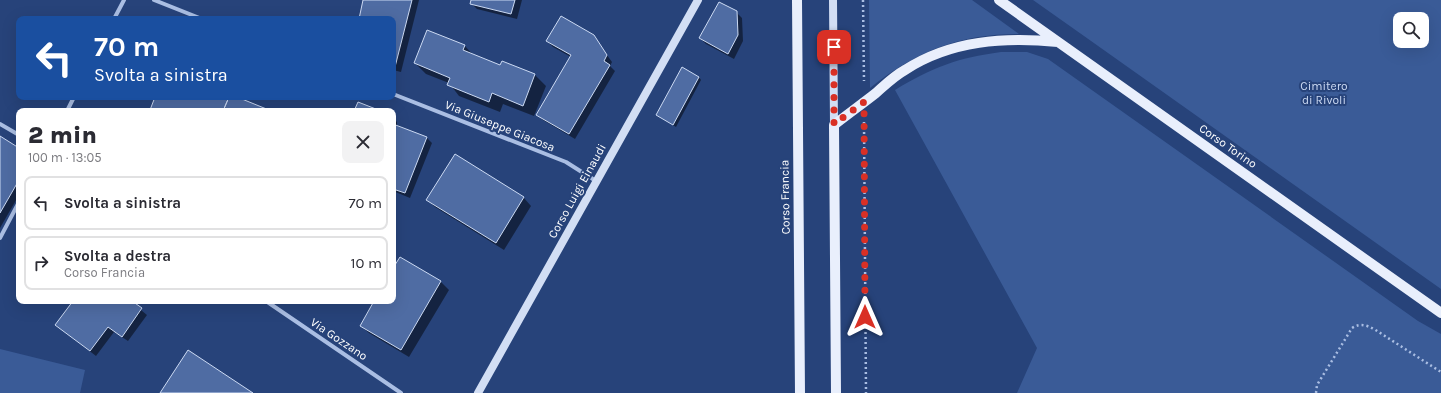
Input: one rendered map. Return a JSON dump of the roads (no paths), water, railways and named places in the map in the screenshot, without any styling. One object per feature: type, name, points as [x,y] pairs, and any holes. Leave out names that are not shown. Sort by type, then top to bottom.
[{"type":"main road","name":"Corso Luigi Einaudi","points":[[478,393],[597,182],[635,110],[698,0]]},
{"type":"main road","name":"Corso Francia","points":[[797,0],[800,393]]},
{"type":"main road","points":[[833,0],[836,393]]},
{"type":"main road","name":"Corso Torino","points":[[999,0],[1441,314]]},
{"type":"main road","points":[[834,124],[904,70],[932,56],[958,46],[987,40],[1022,39],[1058,42]]},
{"type":"street","points":[[116,16],[124,0]]},
{"type":"street","points":[[154,0],[194,16]]},
{"type":"street","name":"Via Giuseppe Giacosa","points":[[396,95],[566,162],[597,182]]},
{"type":"street","points":[[0,124],[16,133]]},
{"type":"street","points":[[0,238],[16,208]]},
{"type":"street","name":"Via Gozzano","points":[[270,304],[401,393]]},
{"type":"park label","name":"Cimitero di Rivoli","points":[[1324,93]]}]
